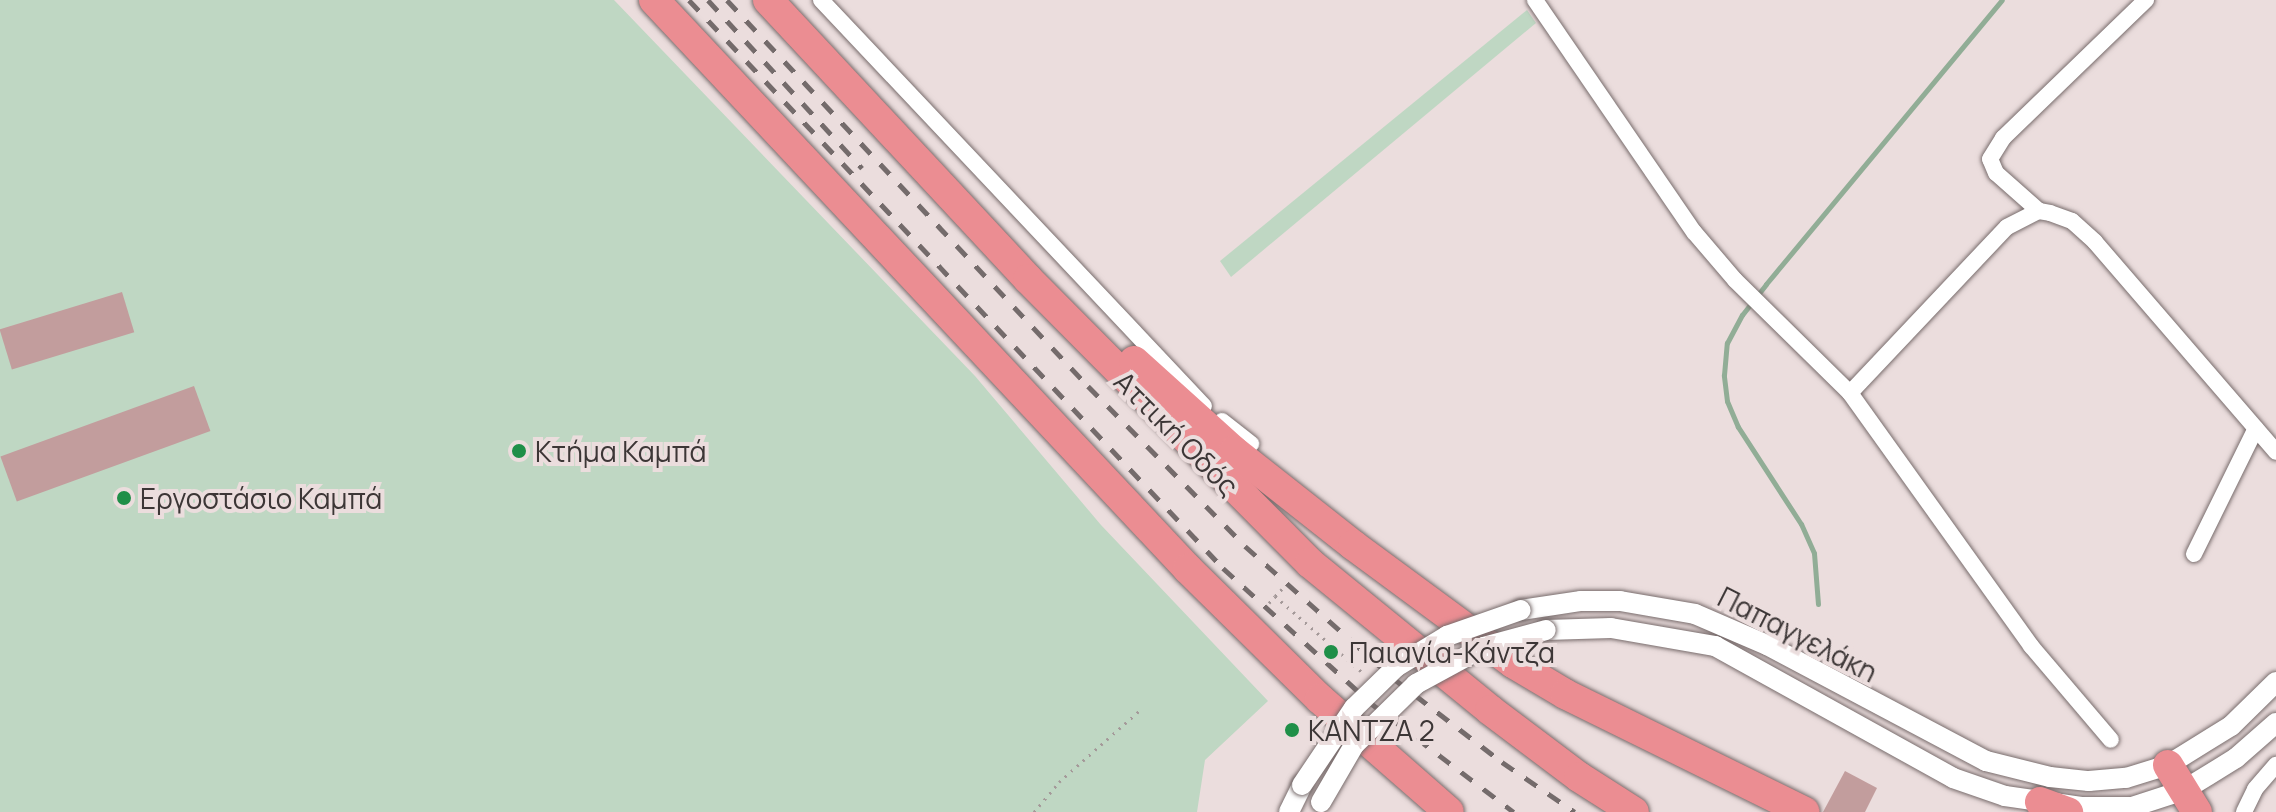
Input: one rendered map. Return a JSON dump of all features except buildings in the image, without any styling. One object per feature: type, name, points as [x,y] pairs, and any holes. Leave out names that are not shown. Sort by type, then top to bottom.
[{"type":"highway","points":[[654,0],[1188,569],[1320,699],[1425,812]]},
{"type":"highway","name":"Αττική Οδός","points":[[768,0],[1028,279],[1310,563],[1490,710],[1579,777],[1634,812]]},
{"type":"highway","points":[[1028,279],[1118,346],[1194,417],[1353,545],[1513,663],[1565,694],[1805,812]]},
{"type":"highway","points":[[1320,699],[1449,812]]},
{"type":"street","points":[[821,0],[1194,396],[1251,444]]},
{"type":"street","points":[[1535,0],[1694,232],[1735,280],[1850,393],[2031,646],[2111,740]]},
{"type":"street","points":[[2146,0],[2003,138],[1990,159],[1996,173],[2039,211],[2072,221],[2095,242],[2276,452]]},
{"type":"street","points":[[1850,393],[2007,227],[2039,211]]},
{"type":"street","points":[[2194,554],[2256,428]]},
{"type":"street","name":"Παπαγγελάκη","points":[[1289,812],[1332,735],[1375,685],[1423,649],[1447,636],[1521,610],[1581,601],[1620,601],[1695,614],[1767,645],[1914,726],[1986,761],[2050,777],[2173,791]]},
{"type":"street","name":"Παπαγγελάκη","points":[[1318,807],[1354,745],[1416,684],[1484,647],[1546,630],[1622,629],[1715,646],[1953,778],[2005,796],[2054,807],[2132,807],[2173,791],[2236,758],[2276,723]]},
{"type":"street","name":"Παπαγγελάκη","points":[[2173,791],[2231,726],[2276,682]]},
{"type":"street","points":[[2244,812],[2255,789],[2276,765]]},
{"type":"path","points":[[1269,603],[1282,589]]},
{"type":"path","points":[[1275,596],[1375,685]]},
{"type":"path","points":[[1034,812],[1059,782],[1140,710]]},
{"type":"green space","name":"Kτήμα Καμπά","points":[[0,0],[614,0],[975,376],[1101,525],[1268,701],[1205,760],[1197,812],[0,812]]},
{"type":"green space","points":[[1527,10],[1536,23],[1231,277],[1220,261]]},
{"type":"waterway","points":[[1818,604],[1814,553],[1801,524],[1738,427],[1727,401],[1724,375],[1727,343],[1742,315],[1766,284],[2002,0]]},
{"type":"railway","points":[[689,0],[1223,568],[1372,704],[1514,812]]},
{"type":"railway","points":[[708,0],[862,168]]},
{"type":"railway","points":[[727,0],[1088,386],[1245,546],[1393,678],[1502,762],[1575,812]]},
{"type":"place","name":"Kτήμα Καμπά","points":[[519,451]]},
{"type":"place","name":"Εργοστάσιο Καμπά","points":[[124,498]]},
{"type":"place","name":"Παιανία-Κάντζα","points":[[1331,652]]},
{"type":"place","name":"ΚΑΝΤΖΑ 2","points":[[1292,730]]}]
